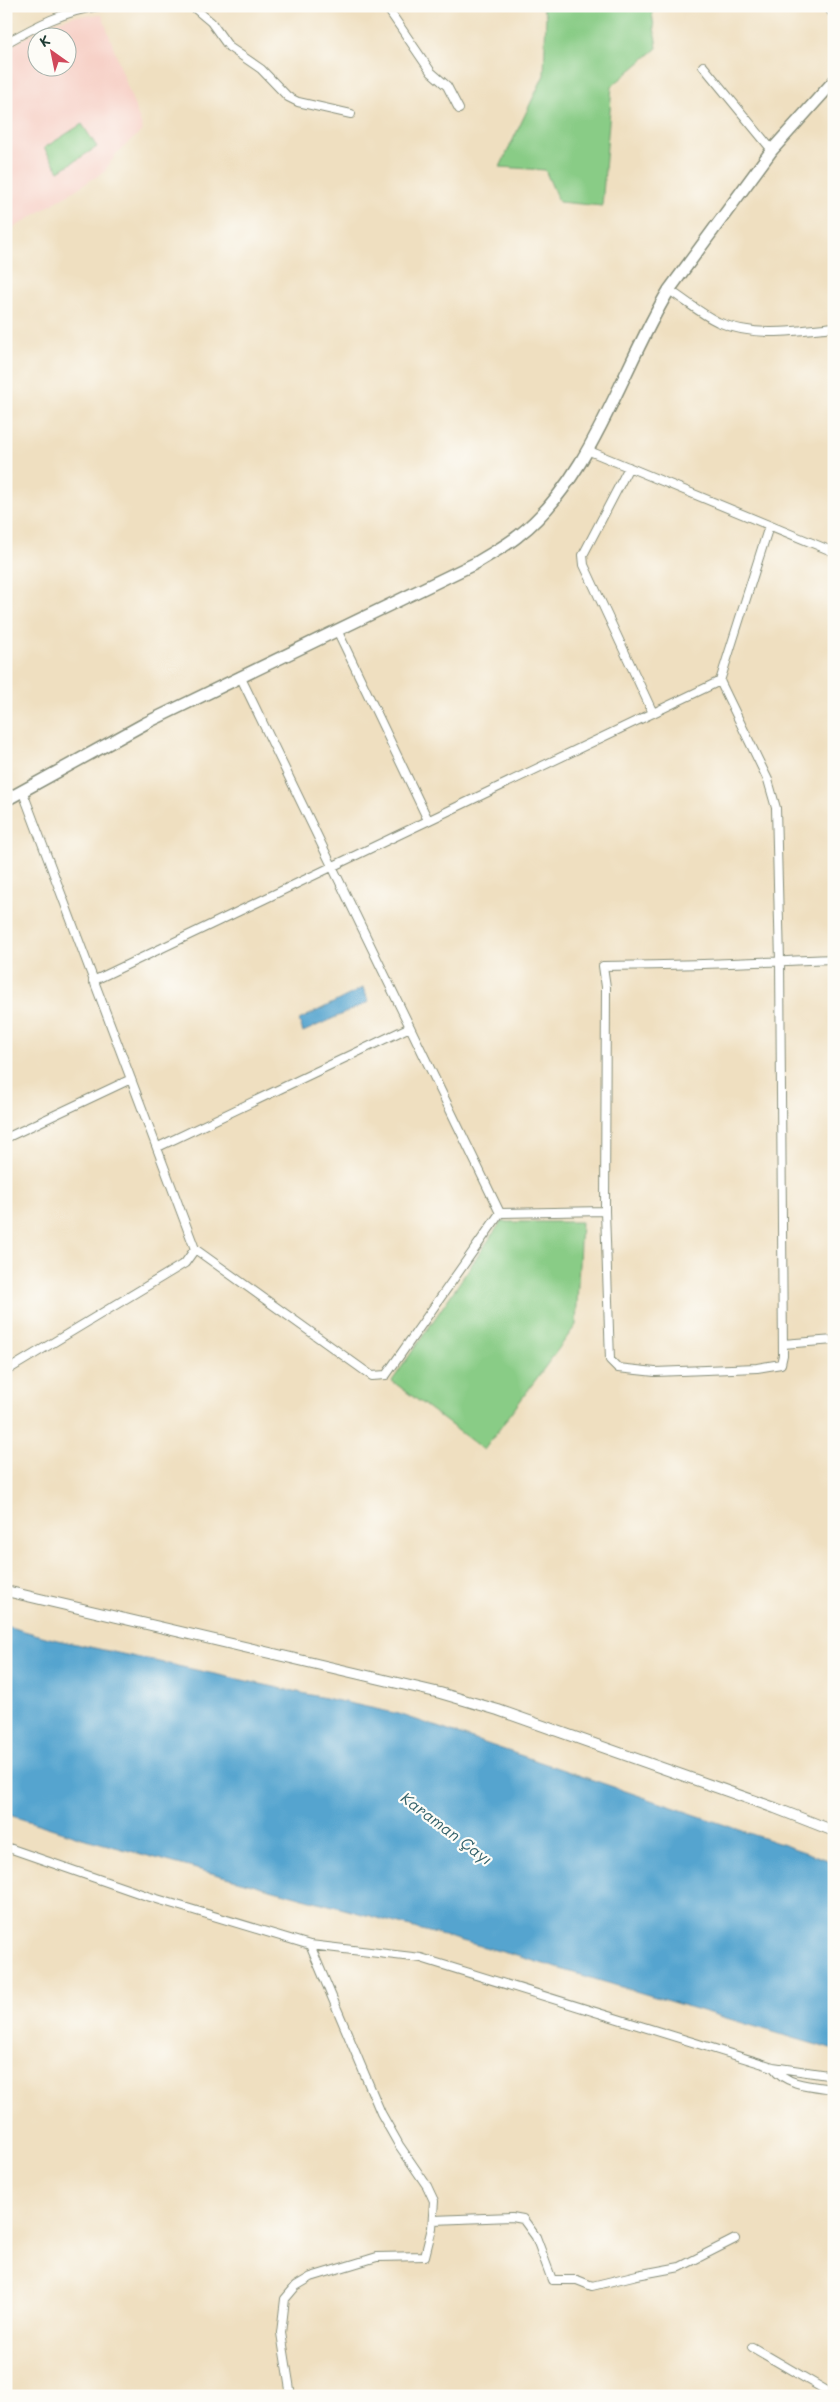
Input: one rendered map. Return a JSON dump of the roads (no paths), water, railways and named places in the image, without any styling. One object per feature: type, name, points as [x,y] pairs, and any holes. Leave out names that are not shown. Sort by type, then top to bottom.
[{"type":"main road","points":[[6,800],[146,722],[476,563],[519,536],[545,510],[587,450],[655,313],[669,290],[772,150],[834,81]]},
{"type":"street","points":[[6,43],[51,18],[82,8],[99,6]]},
{"type":"street","points":[[192,6],[211,22],[229,47],[261,69],[288,97],[298,102],[351,114]]},
{"type":"street","points":[[386,6],[431,72],[446,86],[458,109]]},
{"type":"street","points":[[827,6],[834,15]]},
{"type":"street","points":[[703,66],[772,150]]},
{"type":"street","points":[[669,290],[718,322],[752,332],[788,332],[834,327]]},
{"type":"street","points":[[587,450],[834,552]]},
{"type":"street","points":[[629,467],[582,555],[584,565],[653,713]]},
{"type":"street","points":[[769,526],[720,680],[768,780],[776,808],[780,961],[783,1344],[780,1364],[757,1368],[655,1372],[618,1368],[610,1360],[605,1211],[606,987],[603,966],[780,961],[834,959]]},
{"type":"street","points":[[337,630],[428,820]]},
{"type":"street","points":[[240,676],[500,1213]]},
{"type":"street","points":[[93,981],[720,680]]},
{"type":"street","points":[[22,790],[195,1249],[372,1376],[386,1375],[500,1213]]},
{"type":"street","points":[[158,1147],[410,1027]]},
{"type":"street","points":[[6,1138],[131,1079]]},
{"type":"street","points":[[500,1213],[605,1211]]},
{"type":"street","points":[[6,1371],[185,1263],[195,1249]]},
{"type":"street","points":[[783,1344],[834,1340]]},
{"type":"street","points":[[6,1592],[440,1693],[507,1714],[775,1808],[834,1832]]},
{"type":"street","points":[[6,1847],[147,1896],[310,1945],[421,1958],[773,2067],[834,2076]]},
{"type":"street","points":[[291,2396],[281,2333],[285,2299],[296,2286],[312,2277],[377,2257],[425,2256],[433,2220],[434,2202],[427,2186],[399,2145],[381,2113],[310,1945]]},
{"type":"street","points":[[773,2067],[780,2076],[791,2082],[834,2089]]},
{"type":"street","points":[[433,2220],[512,2217],[523,2219],[536,2237],[552,2280],[577,2280],[592,2286],[636,2274],[680,2267],[735,2239]]},
{"type":"street","points":[[752,2346],[834,2395]]},
{"type":"water","points":[[363,988],[369,1002],[303,1032],[299,1020]]},
{"type":"water","name":"Karaman Çayı","points":[[6,1626],[53,1639],[399,1714],[834,1862],[834,2050],[510,1954],[82,1838],[6,1814]]}]
